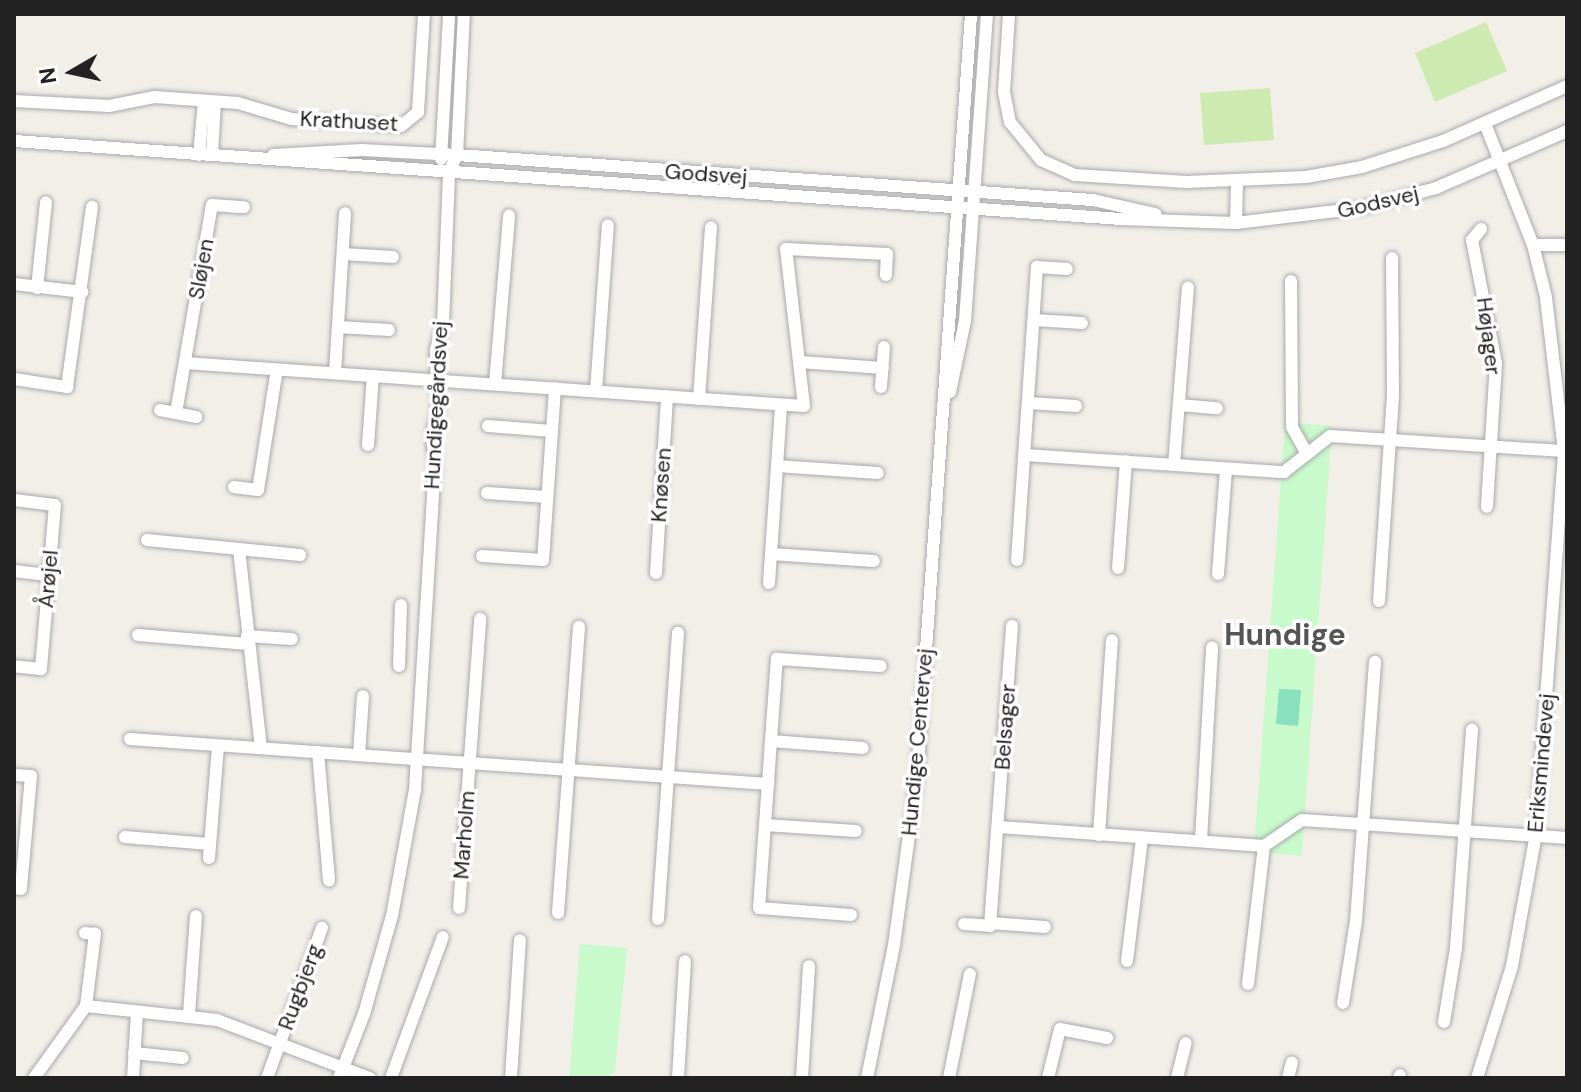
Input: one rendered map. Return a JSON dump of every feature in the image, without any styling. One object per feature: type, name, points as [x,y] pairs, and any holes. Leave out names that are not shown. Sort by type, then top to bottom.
[{"type":"street","name":"Krathuset","points":[[209,101],[292,119],[408,125],[418,112],[424,14]]},
{"type":"street","points":[[449,14],[438,155],[449,172]]},
{"type":"street","points":[[449,172],[457,155],[464,14]]},
{"type":"street","name":"Hundige Centervej","points":[[867,1078],[894,945],[917,777],[946,403],[957,191],[971,14]]},
{"type":"street","name":"Hundige Centervej","points":[[946,403],[958,370],[965,321],[987,14]]},
{"type":"street","points":[[1009,14],[1006,105],[1018,136],[1041,160],[1075,175],[1237,182],[1362,167],[1485,124],[1567,86]]},
{"type":"street","points":[[14,101],[109,106],[155,97],[209,101],[206,155]]},
{"type":"street","name":"Eriksmindevej","points":[[1477,1078],[1512,966],[1536,834],[1565,447],[1554,337],[1533,245],[1503,162],[1485,124]]},
{"type":"street","name":"Godsvej","points":[[14,141],[956,208],[1236,223],[1361,208],[1436,188],[1503,162],[1567,131]]},
{"type":"street","name":"Godsvej","points":[[233,156],[362,150],[457,155],[1093,200],[1177,219]]},
{"type":"street","name":"Hundigegårdsvej","points":[[341,1073],[392,916],[416,758],[449,172]]},
{"type":"street","points":[[1236,223],[1237,182]]},
{"type":"street","points":[[37,288],[46,202]]},
{"type":"street","name":"Sløjen","points":[[176,413],[212,205],[244,207]]},
{"type":"street","points":[[14,379],[67,387],[83,292],[92,207]]},
{"type":"street","points":[[335,373],[345,213]]},
{"type":"street","points":[[495,384],[509,216]]},
{"type":"street","points":[[596,391],[608,225]]},
{"type":"street","points":[[699,399],[711,227]]},
{"type":"street","name":"Højager","points":[[1481,229],[1472,240],[1495,352],[1487,507]]},
{"type":"street","points":[[185,363],[804,406],[782,245],[887,254],[886,275]]},
{"type":"street","points":[[1533,245],[1567,245]]},
{"type":"street","points":[[343,254],[393,257]]},
{"type":"street","points":[[1379,601],[1390,440],[1392,258]]},
{"type":"street","points":[[1017,560],[1037,267],[1067,269]]},
{"type":"street","points":[[1291,281],[1292,427],[1307,454]]},
{"type":"street","points":[[14,284],[83,292]]},
{"type":"street","points":[[1174,465],[1188,288]]},
{"type":"street","points":[[1034,320],[1082,323]]},
{"type":"street","points":[[338,327],[389,330]]},
{"type":"street","points":[[881,387],[884,347]]},
{"type":"street","points":[[800,362],[883,368]]},
{"type":"street","points":[[234,487],[258,490],[277,369]]},
{"type":"street","points":[[368,445],[373,376]]},
{"type":"street","points":[[482,556],[543,560],[555,388]]},
{"type":"street","name":"Knøsen","points":[[656,573],[667,396]]},
{"type":"street","points":[[1028,403],[1076,406]]},
{"type":"street","points":[[769,583],[781,405]]},
{"type":"street","points":[[1179,405],[1217,408]]},
{"type":"street","points":[[160,410],[196,417]]},
{"type":"street","points":[[488,426],[552,431]]},
{"type":"street","points":[[1025,455],[1284,472],[1327,437],[1492,447],[1565,447]]},
{"type":"street","points":[[1118,568],[1126,461]]},
{"type":"street","points":[[777,466],[878,473]]},
{"type":"street","points":[[1218,574],[1226,469]]},
{"type":"street","points":[[487,493],[547,497]]},
{"type":"street","name":"Årøjel","points":[[14,500],[55,505],[41,669],[14,666]]},
{"type":"street","points":[[147,540],[300,555]]},
{"type":"street","points":[[239,549],[261,748]]},
{"type":"street","points":[[771,554],[874,561]]},
{"type":"street","points":[[14,571],[49,575]]},
{"type":"street","points":[[399,666],[401,605]]},
{"type":"street","name":"Marholm","points":[[459,908],[480,619]]},
{"type":"street","name":"Belsager","points":[[990,923],[1012,626]]},
{"type":"street","points":[[558,913],[579,627]]},
{"type":"street","points":[[658,919],[678,633]]},
{"type":"street","points":[[138,635],[292,639]]},
{"type":"street","points":[[400,637],[423,637]]},
{"type":"street","points":[[1099,835],[1112,640]]},
{"type":"street","points":[[770,646],[777,659],[755,913],[851,915]]},
{"type":"street","points":[[1201,840],[1212,647]]},
{"type":"street","points":[[777,659],[881,666]]},
{"type":"street","points":[[1343,1003],[1375,662]]},
{"type":"street","points":[[359,755],[363,696]]},
{"type":"street","points":[[1444,1022],[1466,830],[1472,730]]},
{"type":"street","name":"Marholm","points":[[130,739],[768,784]]},
{"type":"street","points":[[771,741],[863,748]]},
{"type":"street","points":[[209,858],[218,746]]},
{"type":"street","points":[[318,752],[329,881]]},
{"type":"street","points":[[14,775],[31,776],[21,889],[14,888]]},
{"type":"street","points":[[999,827],[1264,846],[1302,820],[1567,838]]},
{"type":"street","points":[[765,825],[856,831]]},
{"type":"street","points":[[125,837],[210,844]]},
{"type":"street","points":[[1127,961],[1142,838]]},
{"type":"street","points":[[1248,984],[1264,846]]},
{"type":"street","points":[[189,1014],[196,916]]},
{"type":"street","points":[[964,924],[1045,927]]},
{"type":"street","name":"Rugbjerg","points":[[267,1078],[322,928]]},
{"type":"street","points":[[34,1078],[86,1006],[95,934],[85,933]]},
{"type":"street","points":[[391,1078],[443,937]]},
{"type":"street","points":[[511,1078],[520,940]]},
{"type":"street","points":[[678,1078],[685,961]]},
{"type":"street","points":[[802,1078],[809,966]]},
{"type":"street","points":[[949,1078],[970,974]]},
{"type":"street","name":"Rugbjerg","points":[[86,1006],[189,1014],[279,1045],[341,1073],[370,1078]]},
{"type":"street","points":[[133,1078],[137,1012]]},
{"type":"street","points":[[1048,1078],[1060,1029],[1107,1038]]},
{"type":"street","points":[[1177,1078],[1186,1043]]},
{"type":"street","points":[[134,1053],[183,1058]]},
{"type":"street","points":[[1288,1078],[1292,1062]]},
{"type":"green space","points":[[1486,22],[1507,71],[1435,102],[1415,53]]},
{"type":"green space","points":[[1270,88],[1274,140],[1204,145],[1200,93]]},
{"type":"green space","points":[[1285,422],[1332,426],[1302,856],[1254,852]]},
{"type":"green space","points":[[1279,689],[1301,690],[1298,726],[1276,724]]},
{"type":"green space","points":[[580,944],[627,948],[615,1072],[604,1078],[569,1078]]},
{"type":"district","name":"Hundige","points":[[1285,635]]}]
